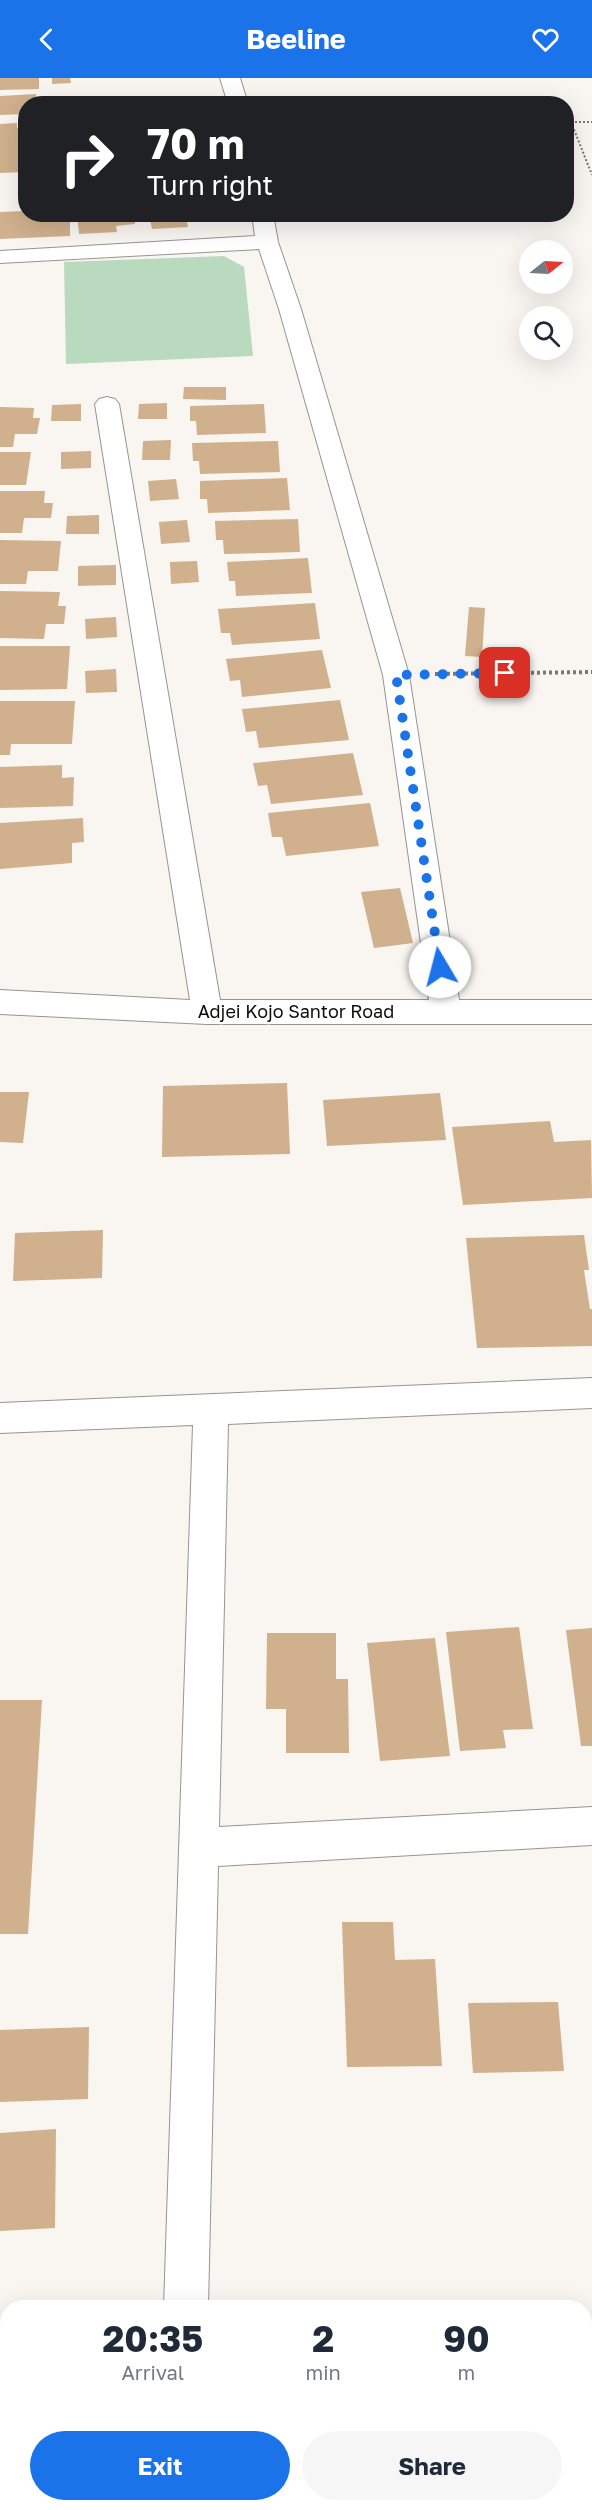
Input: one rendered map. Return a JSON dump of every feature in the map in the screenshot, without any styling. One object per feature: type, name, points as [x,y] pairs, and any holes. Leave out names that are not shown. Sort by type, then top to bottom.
[{"type":"street","points":[[230,78],[235,96]]},
{"type":"street","points":[[263,222],[267,242],[290,309],[396,675],[446,1012]]},
{"type":"street","points":[[0,257],[267,242]]},
{"type":"street","points":[[107,404],[207,1012]]},
{"type":"street","name":"Adjei Kojo Santor Road","points":[[0,1002],[207,1012],[592,1012]]},
{"type":"street","points":[[0,1418],[592,1393]]},
{"type":"street","points":[[186,2300],[211,1409]]},
{"type":"street","points":[[198,1848],[592,1826]]},
{"type":"path","points":[[574,122],[592,122]]},
{"type":"path","points":[[574,130],[592,176]]},
{"type":"path","points":[[396,675],[592,672]]},
{"type":"green space","points":[[224,256],[244,267],[253,356],[66,364],[64,262]]},
{"type":"building","points":[[0,78],[39,78],[39,89],[0,90]]},
{"type":"building","points":[[52,78],[70,78],[71,83],[52,84]]},
{"type":"building","points":[[36,94],[36,96],[18,96],[18,114],[0,115],[0,96]]},
{"type":"building","points":[[17,123],[18,172],[0,173],[0,124]]},
{"type":"building","points":[[18,211],[18,222],[70,222],[70,236],[0,239],[0,212]]},
{"type":"building","points":[[78,222],[135,222],[135,224],[116,226],[117,232],[79,234]]},
{"type":"building","points":[[151,222],[187,222],[188,227],[152,229]]},
{"type":"building","points":[[184,387],[226,387],[226,400],[183,399]]},
{"type":"building","points":[[167,403],[167,419],[138,419],[139,404]]},
{"type":"building","points":[[81,404],[81,421],[51,421],[52,405]]},
{"type":"building","points":[[264,404],[266,433],[197,435],[196,421],[190,421],[190,406]]},
{"type":"building","points":[[0,407],[34,408],[33,418],[40,418],[37,434],[15,434],[13,447],[0,447]]},
{"type":"building","points":[[171,440],[170,460],[142,460],[143,441]]},
{"type":"building","points":[[278,441],[280,472],[200,474],[199,461],[193,461],[192,443]]},
{"type":"building","points":[[91,451],[91,468],[61,469],[61,452]]},
{"type":"building","points":[[0,452],[31,452],[26,485],[0,485]]},
{"type":"building","points":[[287,478],[290,510],[208,513],[207,499],[200,499],[200,481]]},
{"type":"building","points":[[176,479],[179,499],[150,501],[148,481]]},
{"type":"building","points":[[0,491],[45,491],[44,503],[53,503],[51,518],[24,518],[22,533],[0,533]]},
{"type":"building","points":[[99,515],[99,534],[66,534],[67,516]]},
{"type":"building","points":[[298,519],[300,552],[224,554],[223,540],[216,540],[215,521]]},
{"type":"building","points":[[187,520],[190,542],[161,544],[159,522]]},
{"type":"building","points":[[0,540],[61,541],[58,571],[28,571],[26,584],[0,584]]},
{"type":"building","points":[[308,558],[312,593],[236,596],[235,581],[229,581],[227,562]]},
{"type":"building","points":[[197,561],[199,582],[171,584],[170,562]]},
{"type":"building","points":[[116,565],[116,585],[78,586],[78,566]]},
{"type":"building","points":[[0,591],[60,592],[58,606],[66,606],[64,624],[46,624],[44,639],[0,638]]},
{"type":"building","points":[[315,603],[320,639],[232,645],[230,633],[221,633],[218,609]]},
{"type":"building","points":[[469,607],[485,608],[482,657],[465,656]]},
{"type":"building","points":[[116,617],[117,637],[86,639],[85,619]]},
{"type":"building","points":[[0,646],[70,646],[67,689],[0,690]]},
{"type":"building","points":[[322,650],[331,688],[242,697],[240,680],[230,681],[226,659]]},
{"type":"building","points":[[116,669],[117,692],[86,693],[85,671]]},
{"type":"building","points":[[340,700],[349,740],[259,748],[256,731],[246,732],[242,709]]},
{"type":"building","points":[[0,701],[75,701],[72,744],[11,744],[10,755],[0,755]]},
{"type":"building","points":[[353,753],[363,795],[271,804],[267,785],[258,786],[253,763]]},
{"type":"building","points":[[62,765],[62,778],[74,777],[73,806],[0,808],[0,767]]},
{"type":"building","points":[[370,803],[379,846],[286,856],[282,837],[272,837],[268,813]]},
{"type":"building","points":[[83,818],[84,842],[72,843],[72,863],[0,869],[0,823]]},
{"type":"building","points":[[400,888],[413,943],[374,948],[361,892]]},
{"type":"building","points":[[287,1083],[290,1154],[162,1157],[163,1086]]},
{"type":"building","points":[[0,1092],[29,1092],[23,1143],[0,1142]]},
{"type":"building","points":[[440,1093],[446,1140],[327,1146],[323,1100]]},
{"type":"building","points":[[550,1121],[554,1142],[591,1140],[592,1198],[463,1205],[452,1127]]},
{"type":"building","points":[[103,1230],[102,1278],[13,1281],[15,1233]]},
{"type":"building","points":[[584,1235],[589,1270],[584,1270],[590,1309],[592,1309],[592,1346],[477,1348],[466,1238]]},
{"type":"building","points":[[519,1627],[533,1729],[503,1730],[506,1748],[460,1751],[446,1632]]},
{"type":"building","points":[[592,1628],[592,1746],[581,1746],[566,1630]]},
{"type":"building","points":[[267,1633],[336,1633],[336,1679],[348,1679],[349,1753],[286,1753],[286,1709],[266,1709]]},
{"type":"building","points":[[435,1638],[450,1756],[380,1761],[367,1643]]},
{"type":"building","points":[[0,1700],[42,1700],[28,1934],[0,1934]]},
{"type":"building","points":[[342,1922],[393,1922],[395,1960],[435,1959],[442,2066],[347,2067]]},
{"type":"building","points":[[558,2002],[564,2071],[473,2073],[468,2003]]},
{"type":"building","points":[[89,2027],[88,2099],[0,2102],[0,2030]]},
{"type":"building","points":[[56,2129],[55,2228],[0,2231],[0,2133]]},
{"type":"route","points":[[440,967],[396,675],[505,673]]}]
